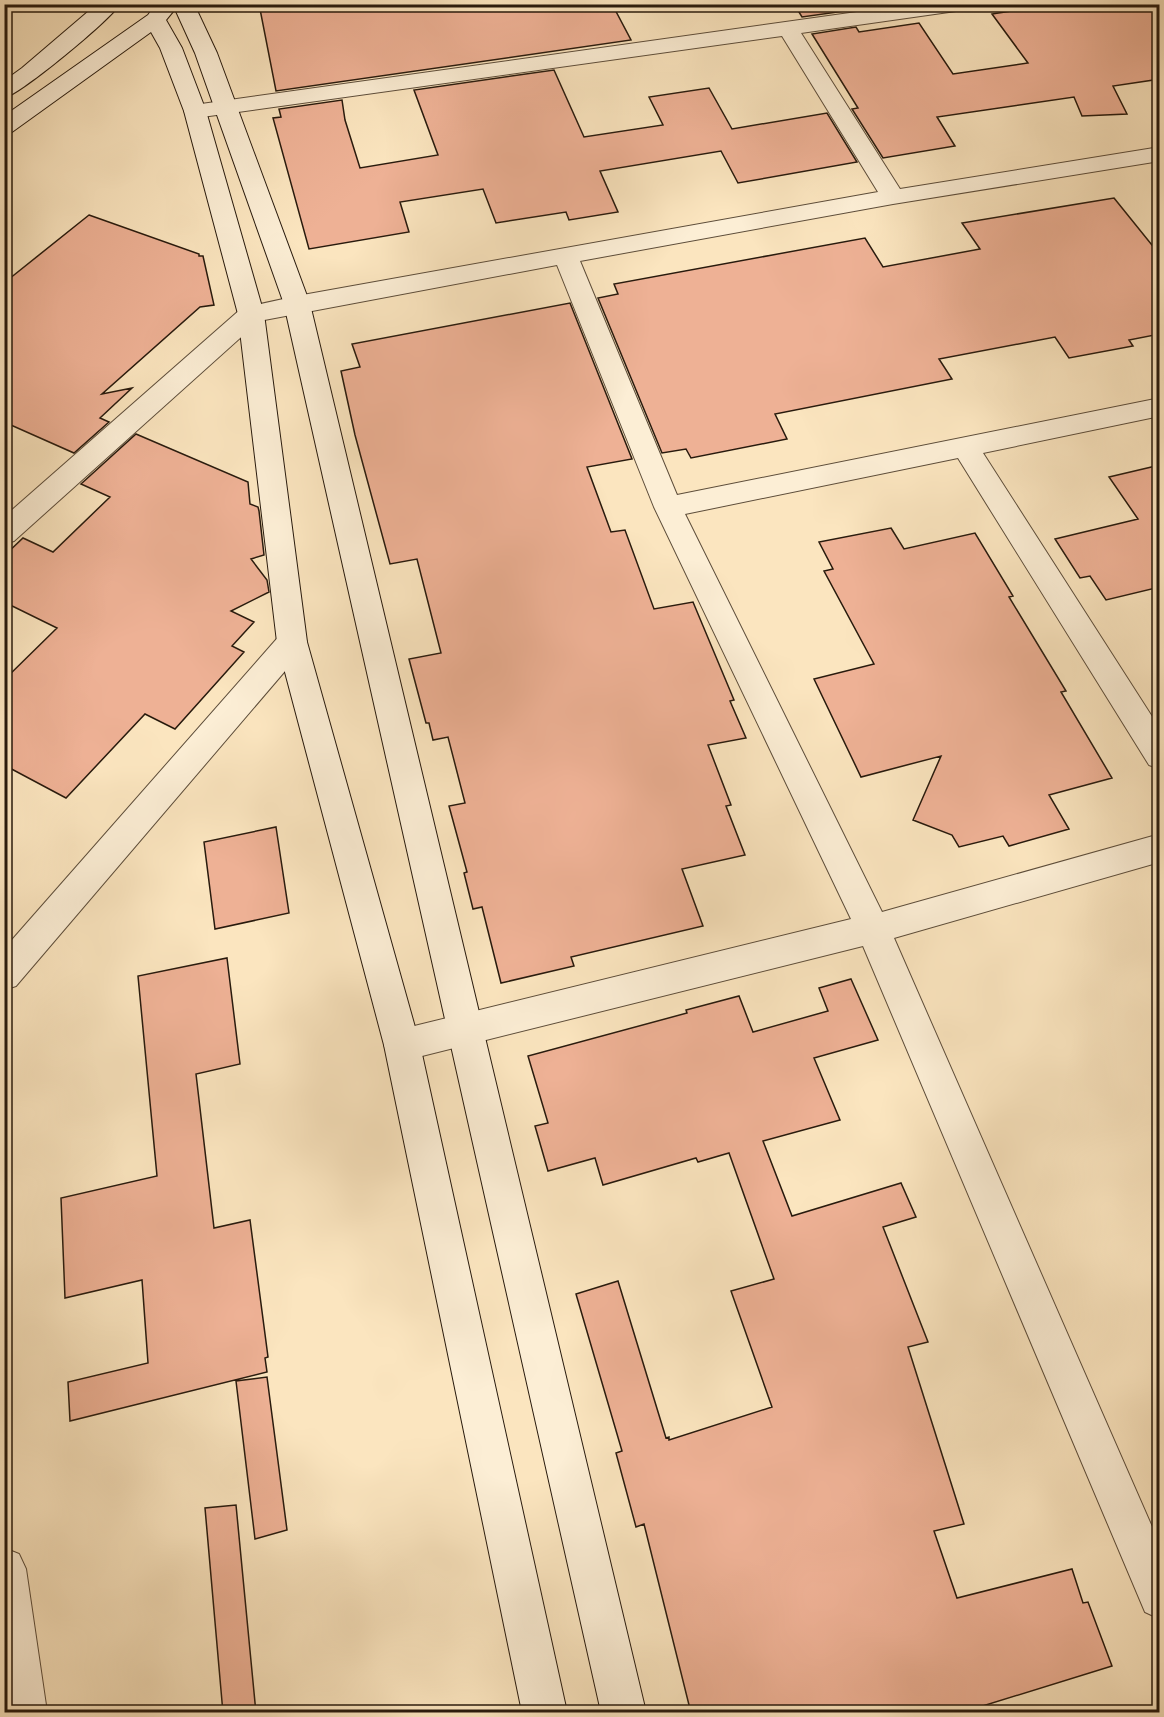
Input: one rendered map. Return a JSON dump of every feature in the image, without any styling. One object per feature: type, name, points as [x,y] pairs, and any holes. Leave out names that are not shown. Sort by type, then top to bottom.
[{"type":"street","points":[[4,91],[30,74],[110,4]]},
{"type":"street","points":[[210,109],[963,4]]},
{"type":"street","points":[[4,127],[140,51],[169,9],[206,53],[210,109],[251,314],[292,642],[402,1045],[540,1711]]},
{"type":"street","points":[[789,30],[893,197]]},
{"type":"street","points":[[79,31],[140,51],[210,109],[297,303],[624,1713]]},
{"type":"street","points":[[4,534],[251,314],[297,303],[893,197],[1160,154]]},
{"type":"street","points":[[566,255],[668,507],[873,929],[1160,1597]]},
{"type":"street","points":[[668,507],[1160,407]]},
{"type":"street","points":[[964,447],[1160,756]]},
{"type":"street","points":[[4,975],[292,642]]},
{"type":"street","points":[[402,1045],[873,929],[1160,848]]},
{"type":"street","points":[[4,1569],[25,1713]]},
{"type":"building","points":[[259,4],[612,4],[631,40],[276,91]]},
{"type":"building","points":[[794,4],[840,4],[845,11],[802,17]]},
{"type":"building","points":[[1057,4],[1149,4],[1160,17],[1160,79],[1113,86],[1127,114],[1082,116],[1074,97],[937,117],[955,146],[883,158],[852,109],[858,108],[812,34],[856,27],[859,32],[919,23],[953,74],[1028,63],[992,14]]},
{"type":"building","points":[[554,70],[584,137],[663,125],[649,97],[709,88],[732,129],[827,113],[857,162],[738,183],[721,151],[600,171],[618,212],[569,220],[566,212],[496,223],[483,189],[400,202],[409,232],[309,249],[273,118],[281,117],[279,109],[342,100],[345,120],[360,168],[438,155],[414,90]]},
{"type":"building","points":[[1114,198],[1160,255],[1160,334],[1129,340],[1133,346],[1069,358],[1055,337],[939,359],[952,379],[775,414],[787,439],[691,458],[686,449],[662,453],[598,298],[618,294],[614,284],[865,238],[883,267],[980,249],[962,223]]},
{"type":"building","points":[[89,215],[203,256],[214,305],[200,307],[102,394],[132,388],[100,418],[109,422],[74,453],[4,422],[4,283]]},
{"type":"building","points":[[570,303],[632,459],[587,467],[611,532],[625,530],[654,609],[693,602],[734,700],[730,701],[746,738],[708,745],[731,805],[726,806],[745,855],[682,869],[703,926],[571,957],[574,966],[501,983],[482,907],[473,909],[464,873],[467,872],[449,806],[465,803],[448,737],[433,740],[429,723],[426,723],[409,659],[441,653],[417,559],[390,564],[355,435],[341,371],[360,367],[352,344]]},
{"type":"building","points":[[136,434],[248,482],[250,504],[258,507],[259,511],[264,555],[251,559],[267,580],[269,592],[231,611],[254,622],[232,646],[244,652],[175,729],[145,714],[66,798],[4,765],[4,680],[57,628],[4,602],[4,556],[23,538],[53,552],[110,497],[81,484]]},
{"type":"building","points":[[1160,465],[1160,587],[1106,600],[1090,576],[1080,578],[1055,539],[1138,519],[1109,477]]},
{"type":"building","points":[[891,528],[904,549],[975,533],[1013,596],[1009,597],[1066,691],[1061,692],[1112,778],[1049,795],[1069,829],[1009,846],[1003,836],[959,847],[952,835],[913,820],[941,756],[861,777],[814,679],[874,664],[824,571],[833,569],[819,542]]},
{"type":"building","points":[[276,827],[289,913],[215,929],[204,842]]},
{"type":"building","points":[[227,958],[240,1064],[196,1074],[214,1228],[250,1220],[268,1357],[265,1358],[267,1372],[70,1421],[68,1382],[148,1363],[142,1280],[65,1298],[61,1198],[157,1176],[138,976]]},
{"type":"building","points":[[851,979],[878,1040],[814,1058],[840,1120],[763,1141],[792,1216],[901,1183],[916,1217],[883,1227],[928,1342],[908,1347],[964,1524],[934,1531],[957,1598],[1072,1569],[1083,1603],[1088,1602],[1112,1666],[960,1713],[691,1713],[644,1524],[636,1527],[616,1453],[622,1451],[576,1294],[618,1281],[666,1438],[669,1437],[669,1440],[772,1407],[731,1291],[774,1279],[729,1153],[698,1162],[696,1158],[603,1185],[595,1158],[548,1171],[535,1126],[548,1123],[528,1056],[687,1013],[686,1010],[739,996],[753,1032],[828,1011],[819,988]]},
{"type":"building","points":[[267,1377],[287,1530],[255,1539],[236,1381]]},
{"type":"building","points":[[236,1505],[256,1713],[223,1713],[205,1508]]}]
